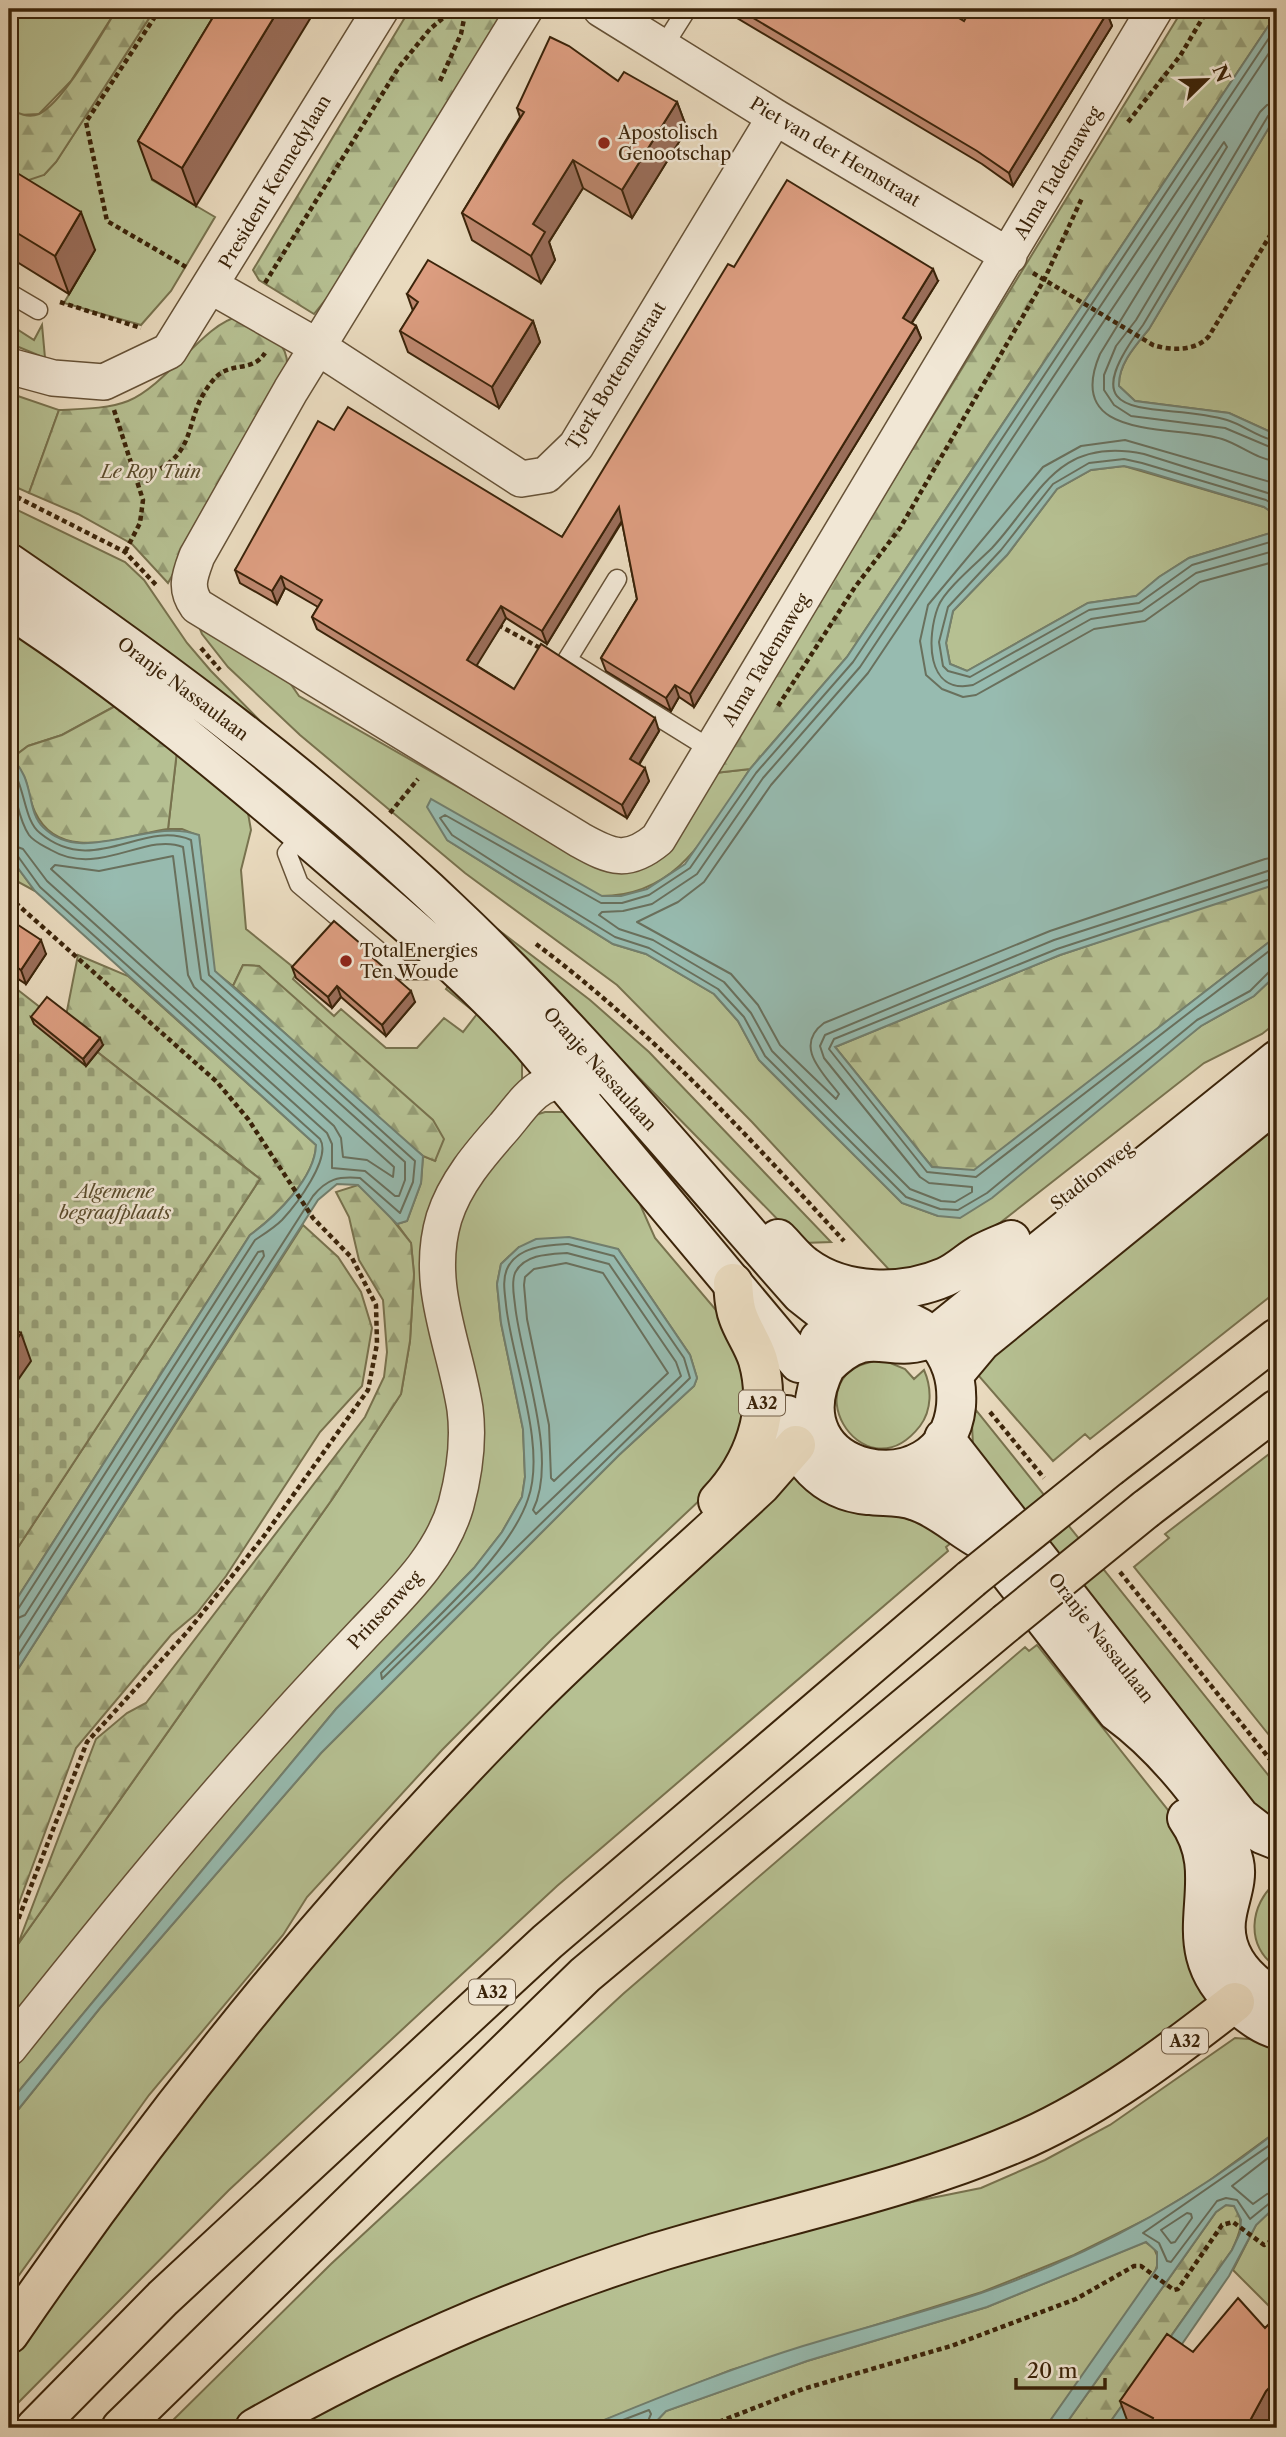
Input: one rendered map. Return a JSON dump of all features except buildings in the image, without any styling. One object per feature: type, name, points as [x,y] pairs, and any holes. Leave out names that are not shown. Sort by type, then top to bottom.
[{"type":"highway","name":"A32","points":[[706,1536],[707,1511],[745,1469],[756,1442],[762,1415],[759,1364],[738,1316],[733,1283]]},
{"type":"highway","name":"A32","points":[[35,2428],[163,2298],[547,1942],[971,1579],[1111,1466],[1277,1338]]},
{"type":"highway","points":[[121,2428],[585,1975],[1006,1623],[1277,1409]]},
{"type":"highway","points":[[9,2334],[92,2216],[187,2091],[348,1898],[531,1699],[761,1485],[796,1446]]},
{"type":"highway","name":"A32","points":[[255,2428],[353,2374],[506,2306],[655,2253],[894,2187],[973,2159],[1059,2122],[1134,2077],[1158,2081],[1259,2007]]},
{"type":"main road","name":"Oranje Nassaulaan","points":[[9,564],[152,663],[368,821],[607,1073],[801,1294],[819,1350]]},
{"type":"main road","name":"Oranje Nassaulaan","points":[[9,608],[126,691],[302,833],[442,956],[521,1032],[733,1283],[819,1350]]},
{"type":"main road","name":"Stadionweg","points":[[923,1330],[942,1305],[995,1264],[1011,1240],[1212,1081],[1277,1034]]},
{"type":"main road","name":"Stadionweg","points":[[923,1330],[1277,1060]]},
{"type":"main road","points":[[607,1073],[630,1079],[805,1267],[833,1280],[866,1288],[897,1289],[924,1285],[949,1276],[981,1254],[1011,1240]]},
{"type":"main road","points":[[955,1373],[981,1342],[1277,1101]]},
{"type":"main road","points":[[923,1330],[947,1354],[955,1373],[955,1412],[937,1448],[902,1480],[847,1491],[827,1482],[811,1468],[796,1446],[787,1416],[788,1398],[819,1350],[849,1346],[867,1340],[912,1345],[923,1330]]},
{"type":"main road","points":[[819,1350],[814,1416],[821,1436],[833,1451],[849,1463],[902,1480]]},
{"type":"main road","name":"Oranje Nassaulaan","points":[[944,1438],[1233,1809],[1270,1837]]},
{"type":"main road","name":"Oranje Nassaulaan","points":[[902,1480],[945,1485],[968,1505],[985,1542],[1117,1712],[1144,1732],[1199,1798],[1231,1852],[1221,1866],[1201,1926],[1203,1945],[1216,1982],[1259,2007]]},
{"type":"street","name":"President Kennedylaan","points":[[318,347],[201,278],[381,9]]},
{"type":"street","points":[[318,347],[525,9]]},
{"type":"street","name":"Piet van der Hemstraat","points":[[601,9],[775,117],[1009,256]]},
{"type":"street","name":"Alma Tademaweg","points":[[318,347],[197,556],[188,581],[190,596],[197,606],[580,840],[603,852],[625,858],[644,851],[658,839],[1155,9]]},
{"type":"street","name":"Tjerk Bottemastraat","points":[[318,347],[521,479],[546,475],[576,446],[775,117]]},
{"type":"street","points":[[9,366],[53,378],[104,382],[169,351],[201,278]]},
{"type":"street","points":[[559,1079],[607,1073]]},
{"type":"street","name":"Prinsenweg","points":[[9,2048],[148,1875],[429,1562],[455,1509],[463,1478],[467,1436],[461,1387],[440,1307],[437,1272],[444,1216],[475,1159],[528,1098],[559,1079]]},
{"type":"lane","points":[[663,47],[687,9]]},
{"type":"lane","points":[[9,293],[37,310]]},
{"type":"lane","points":[[617,579],[567,660],[712,750]]},
{"type":"lane","points":[[302,833],[368,821]]},
{"type":"path","points":[[160,9],[86,122],[107,221],[201,278]]},
{"type":"path","points":[[263,287],[399,68],[430,29],[454,9]]},
{"type":"path","points":[[1124,128],[1180,56],[1208,9]]},
{"type":"path","points":[[773,715],[855,587],[900,528],[1044,280],[1086,191]]},
{"type":"path","points":[[1009,256],[1136,337],[1153,345],[1171,348],[1195,346],[1205,341],[1277,224]]},
{"type":"path","points":[[50,296],[64,305],[145,329]]},
{"type":"path","points":[[137,479],[162,471],[176,458],[187,441],[201,402],[216,376],[230,367],[258,363],[280,326]]},
{"type":"path","points":[[9,493],[125,552],[140,523],[143,500],[104,382]]},
{"type":"path","points":[[489,620],[523,641],[567,660]]},
{"type":"path","points":[[368,821],[438,754]]},
{"type":"path","points":[[9,897],[217,1082],[248,1119],[313,1218],[352,1258],[376,1305],[377,1344],[368,1390],[264,1536],[197,1620],[87,1742],[9,1943]]},
{"type":"path","points":[[533,942],[597,990],[725,1115],[844,1241]]},
{"type":"path","points":[[989,1410],[1049,1484]]},
{"type":"path","points":[[1117,1568],[1277,1768]]},
{"type":"path","points":[[703,2428],[803,2389],[883,2368],[963,2342],[1076,2299],[1134,2266],[1141,2266],[1178,2290],[1185,2284],[1222,2225],[1233,2221],[1264,2245],[1277,2238]]},
{"type":"green space","points":[[9,9],[117,9],[71,81],[39,114],[19,115],[9,108]]},
{"type":"green space","points":[[117,9],[155,9],[56,162],[44,175],[26,181],[9,170],[9,108],[19,114],[31,116],[49,107],[71,82]]},
{"type":"green space","points":[[155,9],[255,9],[152,180],[215,217],[171,291],[141,325],[64,303],[95,250],[9,170],[44,175],[56,162]]},
{"type":"green space","points":[[410,9],[506,9],[338,284],[314,314],[259,280],[253,270]]},
{"type":"green space","points":[[1183,9],[1277,9],[1277,13],[847,657],[750,769],[706,774],[792,645]]},
{"type":"green space","points":[[1277,114],[1277,435],[1229,413],[1135,401],[1119,386],[1119,378],[1129,355],[1149,329]]},
{"type":"green space","name":"Le Roy Tuin","points":[[238,317],[279,342],[287,358],[287,369],[168,583],[132,544],[78,514],[29,493],[59,410],[103,407],[128,401],[157,382],[213,330]]},
{"type":"green space","points":[[9,324],[34,340],[42,325],[45,358],[9,343]]},
{"type":"green space","points":[[9,393],[59,410],[29,493],[9,484]]},
{"type":"green space","points":[[1124,466],[1264,507],[1277,515],[1277,531],[1189,558],[1159,577],[1137,596],[1088,603],[967,671],[950,664],[946,643],[953,611],[1007,555],[1057,489],[1091,470]]},
{"type":"green space","points":[[9,506],[125,562],[144,580],[187,643],[211,671],[286,747],[9,547]]},
{"type":"green space","points":[[192,610],[288,680],[299,696],[593,864],[611,869],[706,774],[750,769],[707,835],[691,854],[673,871],[653,884],[629,893],[601,896],[447,840],[613,944],[646,954],[714,994],[738,1021],[759,1060],[902,1203],[938,1216],[1201,1026],[1254,996],[1277,974],[1277,1022],[1262,1034],[1204,1063],[955,1258],[895,1276],[752,1122],[617,985],[465,873],[300,735],[228,667],[202,634]]},
{"type":"green space","points":[[9,618],[119,704],[62,735],[28,746],[12,758],[9,756]]},
{"type":"green space","points":[[119,704],[178,742],[168,829],[95,843],[60,838],[46,828],[35,812],[25,780],[12,758],[28,746],[62,735]]},
{"type":"green space","points":[[178,742],[246,802],[251,830],[241,870],[246,929],[298,971],[293,979],[334,1016],[341,1009],[386,1048],[417,1048],[444,1018],[463,1032],[477,1014],[446,989],[451,982],[522,1061],[522,1080],[451,1177],[447,1380],[452,1465],[430,1539],[9,2026],[9,1957],[333,1498],[401,1394],[410,1341],[414,1274],[411,1243],[397,1224],[407,1221],[421,1183],[423,1156],[436,1161],[259,966],[243,965],[233,986],[214,971],[199,836],[182,829],[168,829]]},
{"type":"green space","points":[[9,856],[35,891],[9,877]]},
{"type":"green space","points":[[1277,884],[1277,936],[974,1171],[932,1167],[835,1047],[1060,955]]},
{"type":"green space","points":[[483,918],[590,1000],[649,1052],[831,1242],[803,1243],[787,1229]]},
{"type":"green space","points":[[78,955],[128,976],[316,1145],[314,1158],[302,1183],[271,1218],[250,1235],[9,1611],[9,1561],[260,1179],[64,1026]]},
{"type":"green space","points":[[243,965],[259,966],[433,1120],[444,1139],[435,1161],[423,1156],[378,1118],[233,986]]},
{"type":"green space","name":"Algemene begraafplaats","points":[[9,983],[260,1179],[9,1561]]},
{"type":"green space","points":[[545,1112],[568,1112],[626,1173],[655,1238],[732,1329],[752,1404],[718,1483],[552,1639],[442,1750],[307,1897],[283,1935],[149,2095],[9,2289],[9,2121],[100,2008],[321,1753],[619,1455],[694,1386],[697,1378],[690,1355],[618,1249],[519,1247],[501,1264],[497,1284],[501,1323],[523,1429],[525,1477],[522,1497],[502,1532],[474,1568],[336,1709],[9,2103],[9,2066],[161,1878],[457,1528],[448,1299],[461,1208],[529,1117]]},
{"type":"green space","points":[[1277,1114],[1277,1291],[1090,1439],[1085,1434],[1053,1461],[978,1375],[991,1353]]},
{"type":"green space","points":[[358,1185],[379,1203],[411,1243],[414,1274],[410,1341],[401,1394],[333,1498],[18,1944],[96,1739],[127,1713],[146,1703],[365,1417],[384,1377],[387,1352],[383,1300],[359,1260],[349,1217],[336,1192]]},
{"type":"green space","points":[[303,1225],[338,1257],[361,1292],[372,1328],[362,1386],[320,1432],[226,1576],[197,1613],[171,1635],[76,1748],[9,1930],[9,1683]]},
{"type":"green space","points":[[883,1360],[905,1369],[914,1379],[924,1370],[930,1399],[920,1426],[898,1445],[876,1448],[857,1440],[843,1424],[837,1404],[840,1385],[854,1368]]},
{"type":"green space","points":[[976,1410],[1277,1786],[1277,1820],[1261,1811],[1246,1796],[973,1445],[972,1425]]},
{"type":"green space","points":[[1277,1448],[1277,1636],[1270,1642],[1277,1651],[1277,1745],[1134,1567],[1169,1538],[1165,1534]]},
{"type":"green space","points":[[792,1470],[885,1512],[926,1524],[951,1543],[946,1547],[948,1551],[557,1886],[229,2190],[9,2412],[9,2350],[98,2223],[452,1798]]},
{"type":"green space","points":[[1037,1645],[1183,1829],[1215,2004],[1028,2124],[300,2390],[230,2428],[165,2428],[331,2264],[623,1994],[1025,1647],[1029,1651]]},
{"type":"green space","points":[[1277,1882],[1277,1967],[1260,1949],[1254,1925],[1261,1901]]},
{"type":"green space","points":[[1235,2038],[1277,2041],[1277,2131],[1206,2183],[1151,2217],[1074,2255],[982,2292],[731,2370],[585,2428],[284,2428],[550,2302],[882,2208],[981,2188],[1045,2160],[1110,2125]]},
{"type":"green space","points":[[1226,2205],[1234,2206],[1240,2217],[1239,2233],[1232,2250],[1106,2428],[1063,2428],[1216,2212]]},
{"type":"green space","points":[[1277,2205],[1277,2314],[1233,2270],[1256,2225]]},
{"type":"green space","points":[[1145,2242],[1154,2248],[1159,2260],[1152,2280],[1045,2428],[650,2428],[666,2411],[807,2361],[987,2307]]},
{"type":"water","points":[[1277,13],[1277,114],[1149,329],[1129,355],[1121,370],[1119,386],[1135,401],[1229,413],[1277,435],[1277,516],[1264,507],[1141,470],[1124,466],[1091,470],[1057,489],[1007,555],[953,611],[946,643],[950,664],[967,671],[1088,603],[1136,596],[1189,558],[1277,531],[1277,884],[1060,955],[835,1047],[932,1167],[974,1170],[1277,936],[1277,974],[1254,996],[1201,1026],[992,1198],[960,1218],[938,1216],[902,1203],[759,1060],[738,1021],[714,994],[646,954],[613,944],[447,840],[427,807],[431,799],[602,896],[621,896],[647,889],[685,864],[750,769],[847,657]]},
{"type":"water","points":[[9,756],[27,783],[37,820],[59,838],[78,843],[97,843],[159,832],[179,831],[199,835],[215,971],[423,1156],[421,1183],[407,1221],[397,1224],[358,1185],[337,1184],[318,1200],[9,1683],[9,1611],[250,1235],[282,1207],[302,1183],[314,1158],[316,1145],[35,891],[9,856]]},
{"type":"water","points":[[569,1237],[618,1249],[690,1355],[697,1378],[694,1386],[619,1455],[321,1753],[100,2008],[9,2121],[9,2103],[336,1709],[474,1568],[502,1532],[522,1497],[525,1477],[523,1429],[501,1323],[497,1284],[501,1264],[519,1247],[536,1239]]},
{"type":"water","points":[[1277,2131],[1277,2205],[1256,2225],[1229,2276],[1124,2428],[1106,2428],[1232,2250],[1240,2233],[1241,2220],[1234,2206],[1226,2205],[1216,2212],[1063,2428],[1045,2428],[1157,2268],[1157,2252],[1146,2242],[987,2307],[807,2361],[666,2411],[650,2428],[585,2428],[748,2364],[981,2293],[1060,2262],[1172,2204]]},
{"type":"place","name":"Apostolisch Genootschap","points":[[604,143]]},
{"type":"place","name":"TotalEnergies Ten Woude","points":[[346,961]]}]
